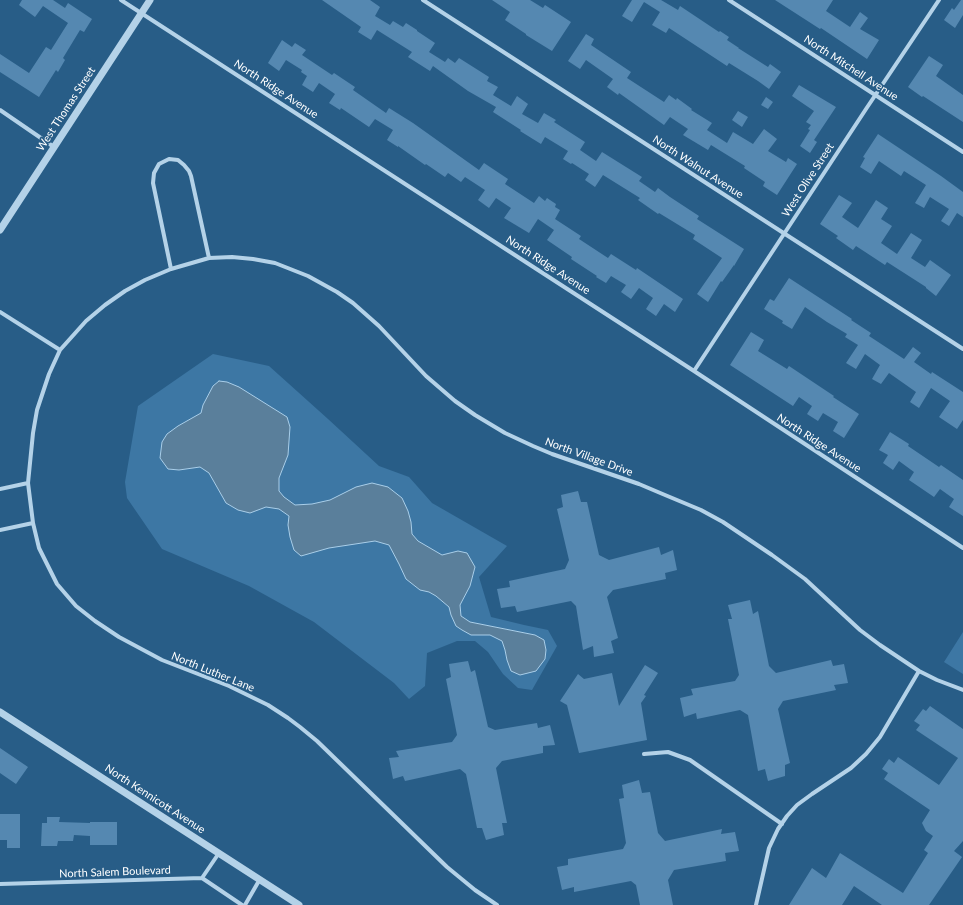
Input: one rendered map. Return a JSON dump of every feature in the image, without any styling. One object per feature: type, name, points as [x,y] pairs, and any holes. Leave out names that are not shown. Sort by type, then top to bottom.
[{"type":"street","name":"North Ridge Avenue","points":[[121,0],[694,371],[963,548]]},
{"type":"street","name":"West Thomas Street","points":[[0,230],[150,0]]},
{"type":"street","name":"North Walnut Avenue","points":[[424,0],[783,234],[963,349]]},
{"type":"street","name":"North Mitchell Avenue","points":[[729,0],[963,152]]},
{"type":"street","name":"West Olive Street","points":[[694,371],[875,94],[939,0]]},
{"type":"street","points":[[0,110],[54,147]]},
{"type":"street","points":[[171,269],[153,183],[154,173],[159,164],[169,159],[178,160],[189,171],[209,258]]},
{"type":"street","name":"North Village Drive","points":[[60,350],[86,321],[105,305],[125,291],[145,280],[171,269],[209,258],[232,257],[275,263],[295,270],[323,284],[353,303],[378,326],[426,376],[454,401],[475,415],[505,433],[533,446],[639,484],[701,510],[723,522],[805,579],[860,630],[880,645],[919,671],[936,680],[963,690]]},
{"type":"street","points":[[0,312],[60,350]]},
{"type":"street","name":"North Luther Lane","points":[[60,350],[49,374],[37,410],[28,483],[33,523],[39,548],[56,584],[76,606],[119,637],[147,653],[180,668],[229,686],[268,705],[300,726],[447,867],[475,890],[498,905]]},
{"type":"street","points":[[0,488],[28,483]]},
{"type":"street","points":[[0,530],[33,523]]},
{"type":"street","points":[[756,905],[769,848],[778,829],[787,816],[797,805],[851,768],[866,754],[880,737],[919,671]]},
{"type":"street","name":"North Kennicott Avenue","points":[[0,712],[299,905]]},
{"type":"street","points":[[644,754],[668,752],[690,760],[782,824]]},
{"type":"street","points":[[219,853],[202,878],[242,905]]},
{"type":"street","name":"North Salem Boulevard","points":[[0,884],[202,878]]},
{"type":"street","points":[[245,905],[260,879]]},
{"type":"shaded area","points":[[213,354],[269,366],[379,466],[409,477],[432,503],[507,546],[479,577],[491,617],[548,630],[557,646],[532,690],[518,688],[503,674],[488,652],[475,641],[457,641],[427,653],[425,686],[409,699],[394,683],[314,622],[249,586],[162,549],[127,498],[125,482],[138,406]]},
{"type":"shaded area","points":[[219,381],[227,382],[239,387],[287,417],[290,427],[288,455],[279,478],[279,491],[284,497],[295,505],[312,504],[330,500],[356,487],[372,483],[388,487],[402,498],[408,511],[412,534],[418,541],[442,555],[458,551],[467,553],[475,567],[470,586],[460,605],[461,616],[470,622],[535,635],[544,640],[546,650],[545,659],[536,671],[520,675],[511,671],[502,641],[490,635],[471,635],[456,626],[449,607],[436,596],[429,592],[420,590],[406,579],[389,545],[375,541],[329,548],[301,556],[294,550],[290,537],[288,525],[289,516],[279,509],[266,507],[250,513],[238,510],[226,503],[209,473],[200,467],[179,470],[168,469],[160,458],[162,442],[167,434],[201,413],[203,405],[213,386]]},
{"type":"shaded area","points":[[963,632],[963,674],[944,662]]},
{"type":"building","points":[[22,0],[53,0],[65,8],[68,3],[92,19],[84,32],[80,30],[63,58],[65,60],[58,72],[56,70],[39,97],[0,72],[0,54],[29,73],[46,47],[51,50],[68,23],[43,6],[35,17],[19,5]]},
{"type":"building","points":[[322,0],[370,0],[380,7],[375,16],[390,25],[393,21],[403,27],[406,23],[417,30],[435,43],[429,52],[445,62],[448,58],[455,63],[459,58],[489,77],[487,81],[498,87],[493,95],[511,106],[517,96],[528,104],[522,114],[538,123],[544,113],[556,120],[554,122],[585,142],[580,150],[596,161],[602,152],[642,177],[639,181],[655,192],[658,188],[699,216],[697,219],[744,249],[734,266],[722,282],[721,281],[708,302],[697,294],[722,258],[693,239],[695,235],[659,213],[658,214],[638,200],[640,198],[603,175],[595,187],[585,180],[589,174],[563,159],[568,151],[545,137],[541,144],[520,131],[521,130],[493,112],[496,107],[468,91],[433,66],[430,71],[408,57],[412,52],[377,30],[371,40],[358,32],[361,27]]},
{"type":"building","points":[[492,0],[530,0],[543,8],[545,5],[571,22],[552,51],[505,20],[510,12]]},
{"type":"building","points":[[632,0],[661,0],[678,10],[680,6],[729,37],[727,40],[738,48],[768,67],[770,64],[781,72],[769,89],[729,63],[727,66],[669,28],[666,33],[652,25],[660,12],[644,2],[632,22],[622,16]]},
{"type":"building","points":[[775,0],[833,0],[826,11],[850,27],[860,12],[868,18],[860,29],[879,40],[867,59],[821,28],[820,29]]},
{"type":"building","points":[[961,0],[963,0],[963,15],[955,28],[944,20],[952,8],[954,10]]},
{"type":"building","points":[[586,34],[594,39],[591,45],[631,72],[627,78],[664,102],[669,95],[676,100],[677,98],[692,109],[691,110],[712,123],[707,130],[727,143],[733,132],[753,144],[764,129],[777,139],[768,151],[786,162],[788,158],[797,164],[777,195],[763,186],[765,182],[744,168],[745,166],[711,145],[708,150],[683,135],[688,129],[670,117],[664,125],[619,93],[618,95],[607,87],[613,79],[586,60],[580,69],[568,61]]},
{"type":"building","points":[[282,40],[292,47],[295,43],[306,50],[302,55],[332,75],[334,73],[355,87],[353,90],[386,113],[389,108],[413,123],[479,170],[484,163],[508,179],[505,184],[534,203],[539,196],[545,201],[547,198],[556,204],[555,207],[560,210],[555,219],[581,236],[579,239],[608,258],[611,254],[636,270],[637,268],[683,299],[675,312],[664,304],[656,316],[646,309],[653,298],[639,288],[631,299],[621,292],[626,285],[611,276],[606,283],[596,277],[597,276],[571,259],[572,257],[547,240],[554,230],[538,219],[529,233],[504,218],[511,208],[496,198],[489,208],[478,200],[485,190],[465,177],[461,182],[448,173],[445,177],[387,140],[393,130],[375,119],[369,127],[341,108],[340,110],[329,103],[335,94],[319,83],[313,92],[302,85],[307,76],[301,72],[302,70],[286,60],[279,71],[268,63]]},
{"type":"building","points":[[929,56],[943,65],[936,76],[963,95],[963,122],[908,87]]},
{"type":"building","points":[[799,85],[836,107],[814,140],[817,142],[810,153],[800,146],[810,130],[808,129],[811,125],[806,122],[814,111],[792,96]]},
{"type":"building","points":[[766,97],[773,102],[768,109],[761,105]]},
{"type":"building","points":[[738,111],[748,117],[742,127],[732,120]]},
{"type":"building","points":[[878,134],[963,192],[963,217],[957,213],[949,226],[941,221],[949,209],[930,197],[924,208],[915,203],[926,185],[904,171],[901,176],[879,161],[871,174],[860,167],[865,158],[863,157]]},
{"type":"building","points":[[839,195],[852,203],[842,217],[858,228],[876,200],[888,208],[881,219],[892,226],[881,243],[897,254],[911,233],[922,240],[911,258],[925,267],[930,260],[951,275],[936,296],[926,287],[887,262],[885,265],[856,246],[853,250],[836,238],[838,236],[820,224]]},
{"type":"building","points":[[789,278],[852,319],[851,320],[871,333],[869,336],[904,359],[913,347],[921,353],[914,362],[931,374],[932,372],[963,392],[963,420],[957,429],[939,417],[950,401],[931,388],[919,408],[910,402],[916,392],[889,373],[881,384],[872,379],[880,365],[865,354],[856,369],[846,363],[858,345],[845,337],[847,334],[805,307],[792,329],[782,323],[783,321],[764,309],[770,299],[774,301]]},
{"type":"building","points":[[751,332],[764,340],[758,351],[787,369],[789,366],[859,414],[844,438],[833,431],[838,422],[823,413],[818,421],[807,414],[812,406],[799,397],[793,406],[730,365]]},
{"type":"building","points":[[890,432],[909,444],[908,446],[939,467],[941,465],[963,480],[963,516],[949,507],[954,499],[940,489],[934,497],[909,480],[914,472],[899,461],[893,470],[883,463],[888,455],[879,450]]},
{"type":"building","points":[[578,491],[581,502],[587,502],[599,555],[609,560],[659,547],[661,555],[673,550],[677,570],[665,573],[666,579],[613,590],[607,597],[618,638],[611,641],[614,653],[594,657],[593,646],[583,650],[576,606],[571,601],[517,612],[515,606],[501,608],[497,589],[510,587],[509,581],[565,569],[569,560],[557,509],[563,507],[561,495]]},
{"type":"building","points":[[750,600],[753,614],[758,611],[769,666],[776,673],[831,660],[833,666],[844,664],[848,683],[834,685],[836,690],[783,701],[778,709],[790,763],[785,765],[785,776],[768,781],[765,769],[758,771],[748,715],[740,710],[697,719],[696,713],[684,717],[680,698],[693,695],[691,689],[735,681],[739,675],[728,619],[732,619],[728,605]]},
{"type":"building","points":[[468,661],[471,672],[475,670],[488,727],[495,730],[537,723],[538,728],[550,725],[555,745],[543,746],[543,753],[502,761],[496,768],[507,823],[502,823],[504,835],[486,840],[482,828],[477,828],[466,774],[460,769],[405,781],[403,776],[393,779],[389,758],[399,757],[396,751],[452,742],[457,735],[446,679],[451,677],[449,664]]},
{"type":"building","points":[[645,665],[658,673],[644,695],[646,696],[641,703],[647,740],[579,753],[567,705],[560,701],[578,674],[584,679],[612,673],[619,706]]},
{"type":"building","points":[[930,706],[963,729],[963,841],[954,851],[962,857],[929,905],[882,905],[854,886],[842,905],[789,905],[812,868],[826,878],[840,853],[903,893],[928,853],[924,850],[933,836],[926,831],[922,823],[930,810],[884,779],[888,773],[882,769],[889,759],[894,763],[898,757],[939,785],[958,758],[916,730],[920,725],[914,721],[923,709],[926,711]]},
{"type":"building","points":[[0,748],[28,767],[16,784],[0,773]]},
{"type":"building","points":[[639,780],[642,793],[650,792],[658,833],[665,841],[722,829],[721,834],[735,832],[739,851],[725,853],[726,861],[674,870],[668,880],[673,905],[640,905],[636,885],[631,881],[574,892],[574,887],[562,890],[557,867],[568,865],[568,859],[623,849],[626,843],[619,799],[624,798],[622,785]]},
{"type":"building","points":[[0,814],[20,814],[20,848],[7,848],[7,840],[0,840]]},
{"type":"building","points":[[47,817],[60,817],[59,822],[117,822],[117,845],[90,845],[90,836],[74,835],[73,841],[58,841],[57,846],[41,846],[42,823],[47,823]]}]
